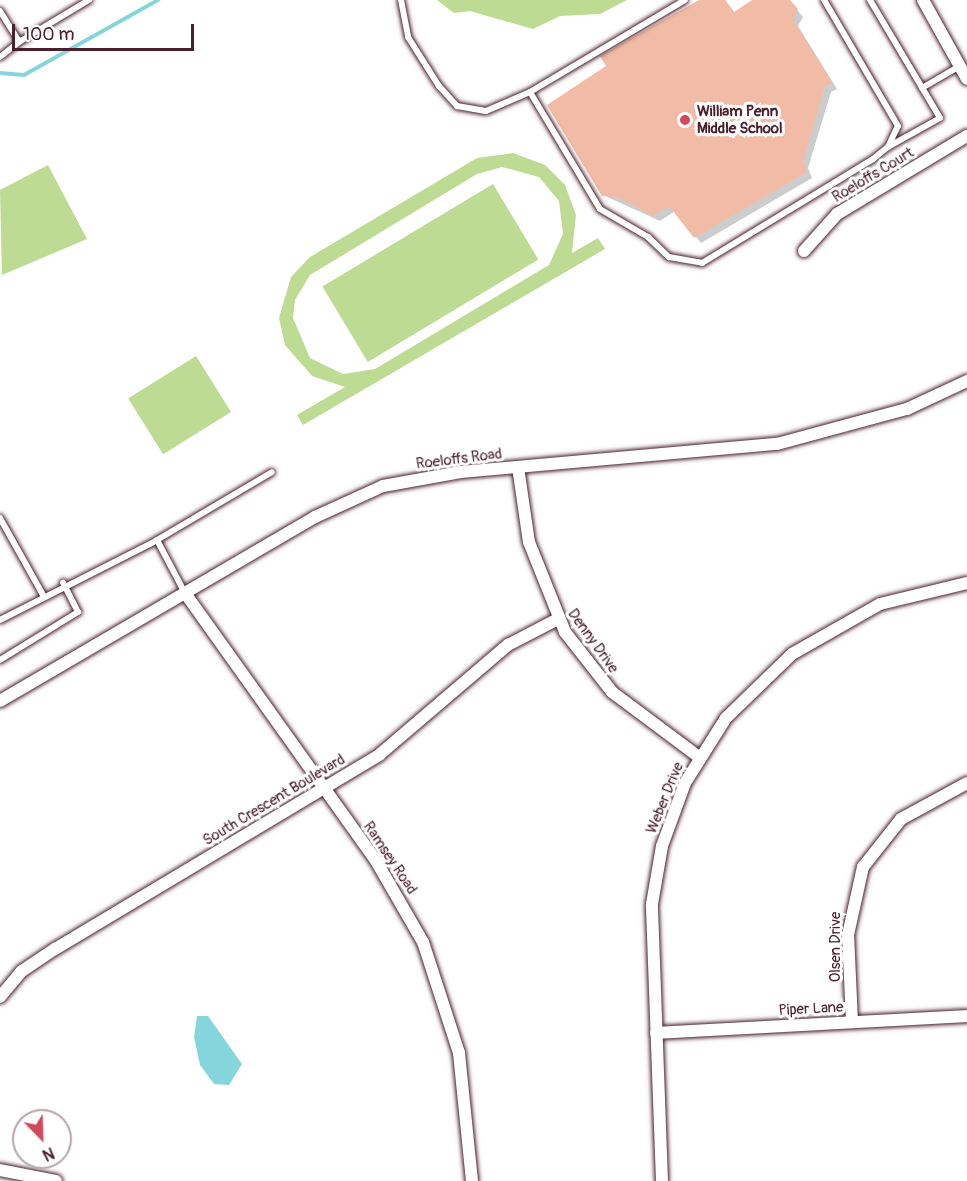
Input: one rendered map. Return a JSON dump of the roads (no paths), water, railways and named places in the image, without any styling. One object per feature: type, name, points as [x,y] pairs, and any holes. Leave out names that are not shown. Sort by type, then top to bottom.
[{"type":"street","points":[[923,0],[967,79]]},
{"type":"street","name":"Roeloffs Court","points":[[804,251],[837,213],[967,136]]},
{"type":"street","name":"Roeloffs Road","points":[[0,701],[350,498],[435,475],[777,444],[907,409],[967,381]]},
{"type":"street","name":"Denny Drive","points":[[518,467],[529,542],[558,619],[612,692],[699,757]]},
{"type":"street","name":"Weber Drive","points":[[662,1181],[651,942],[655,872],[672,813],[699,757],[751,691],[820,634],[899,597],[967,582]]},
{"type":"street","name":"Ramsey Road","points":[[185,593],[408,912],[438,979],[467,1095],[472,1181]]},
{"type":"street","name":"South Crescent Boulevard","points":[[0,997],[22,971],[55,949],[402,739],[508,645],[558,619]]},
{"type":"street","name":"Olsen Drive","points":[[852,1022],[849,909],[863,867],[901,819],[967,783]]},
{"type":"street","name":"Piper Lane","points":[[656,1033],[967,1016]]},
{"type":"street","points":[[0,1170],[56,1181]]},
{"type":"lane","points":[[0,57],[88,0]]},
{"type":"lane","points":[[401,0],[408,37],[457,106],[486,111],[530,92],[685,0]]},
{"type":"lane","points":[[824,0],[898,126],[888,147]]},
{"type":"lane","points":[[530,92],[600,209],[648,237],[669,257],[702,263],[888,147],[940,118],[870,0]]},
{"type":"lane","points":[[0,11],[20,42]]},
{"type":"lane","points":[[922,88],[960,66]]},
{"type":"lane","points":[[0,620],[63,583],[157,540],[272,472]]},
{"type":"lane","points":[[0,518],[43,595]]},
{"type":"lane","points":[[157,540],[185,593]]},
{"type":"lane","points":[[0,660],[78,612],[63,583]]},
{"type":"water","points":[[197,1016],[208,1016],[242,1064],[229,1085],[214,1084],[200,1065],[194,1037]]},
{"type":"waterway","points":[[0,73],[24,75],[158,0]]},
{"type":"place","name":"William Penn Middle School","points":[[685,120]]}]
